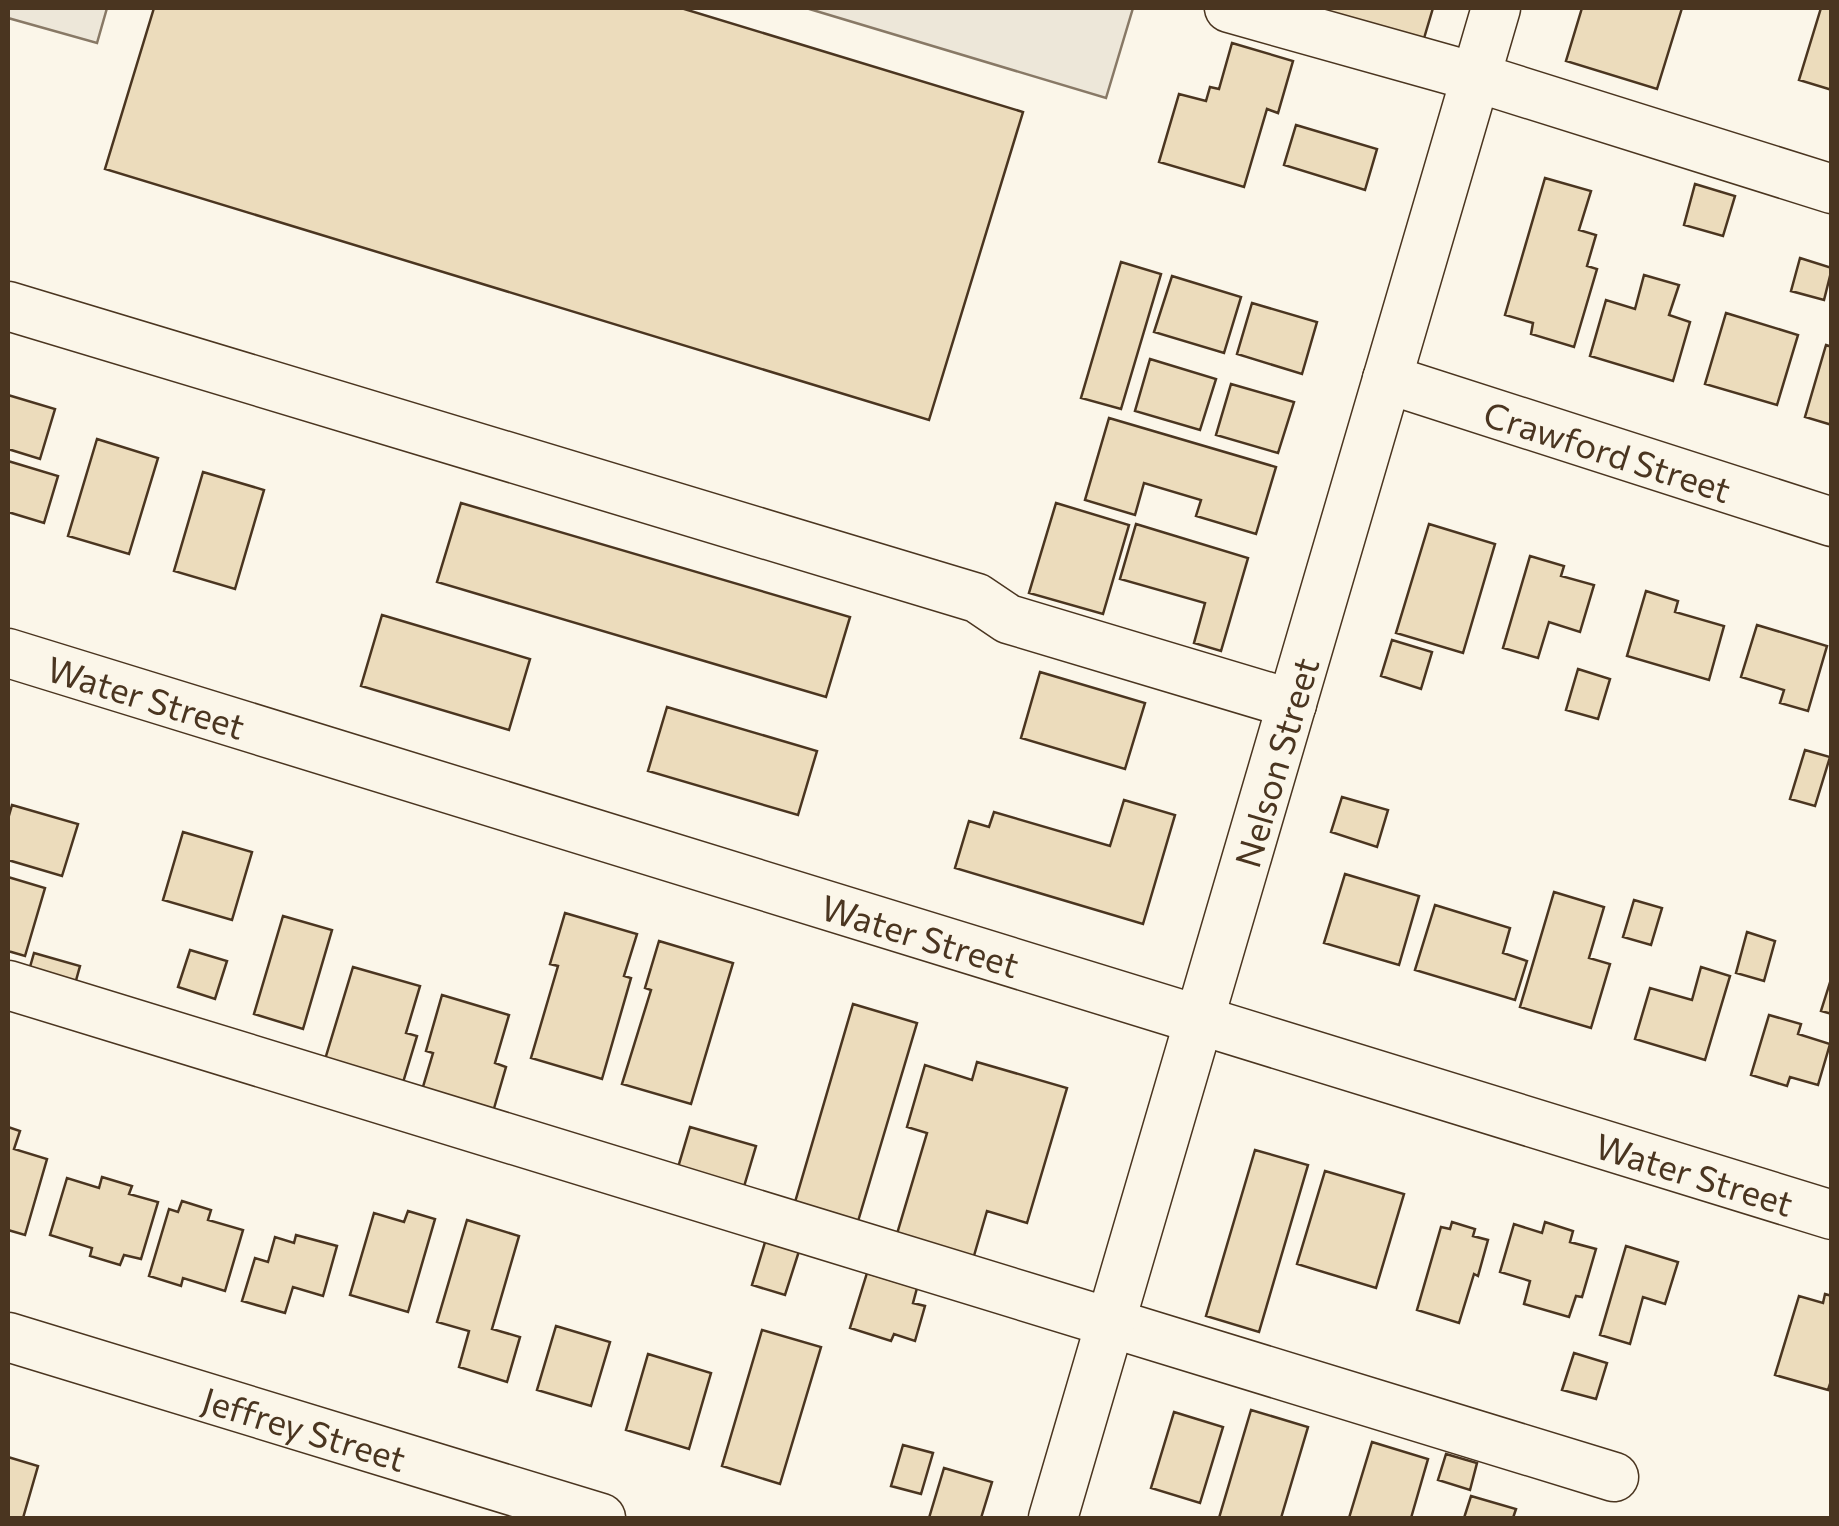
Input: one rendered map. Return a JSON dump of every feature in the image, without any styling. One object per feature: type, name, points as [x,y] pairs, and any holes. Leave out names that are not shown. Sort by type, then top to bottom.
[{"type":"street","points":[[1228,8],[1475,76],[1832,189]]},
{"type":"street","name":"Nelson Street","points":[[1052,1518],[1496,8]]},
{"type":"street","points":[[8,306],[976,598],[1008,619],[1292,704]]},
{"type":"street","name":"Crawford Street","points":[[1386,379],[1832,522]]},
{"type":"street","name":"Water Street","points":[[8,653],[1832,1215]]},
{"type":"street","points":[[8,985],[1614,1477]]},
{"type":"street","name":"Jeffrey Street","points":[[8,1337],[601,1518]]},
{"type":"shaded area","points":[[8,8],[107,8],[97,43],[8,18]]},
{"type":"shaded area","points":[[806,8],[1133,8],[1106,98]]},
{"type":"building","points":[[154,8],[681,8],[1023,112],[929,420],[105,169]]},
{"type":"building","points":[[1298,8],[1433,8],[1422,45]]},
{"type":"building","points":[[1582,8],[1682,8],[1657,89],[1566,61]]},
{"type":"building","points":[[1821,8],[1832,8],[1832,90],[1799,80]]},
{"type":"building","points":[[1232,43],[1293,61],[1278,113],[1267,109],[1244,187],[1159,162],[1179,94],[1206,101],[1210,87],[1219,89]]},
{"type":"building","points":[[1296,125],[1377,149],[1365,190],[1284,165]]},
{"type":"building","points":[[1545,178],[1591,191],[1579,230],[1596,235],[1587,266],[1597,269],[1574,347],[1531,334],[1533,323],[1505,315]]},
{"type":"building","points":[[1695,184],[1735,196],[1723,236],[1684,225]]},
{"type":"building","points":[[1800,258],[1832,268],[1824,300],[1791,291]]},
{"type":"building","points":[[1121,262],[1161,274],[1121,409],[1081,398]]},
{"type":"building","points":[[1644,275],[1679,285],[1669,315],[1690,322],[1673,381],[1590,356],[1606,300],[1635,309]]},
{"type":"building","points":[[1172,276],[1241,297],[1224,353],[1154,332]]},
{"type":"building","points":[[1252,303],[1317,322],[1302,374],[1237,354]]},
{"type":"building","points":[[1726,313],[1798,335],[1777,405],[1705,384]]},
{"type":"building","points":[[1826,345],[1832,347],[1832,425],[1805,417]]},
{"type":"building","points":[[1150,359],[1216,379],[1200,430],[1135,411]]},
{"type":"building","points":[[1231,384],[1294,402],[1278,453],[1216,435]]},
{"type":"building","points":[[8,395],[55,409],[40,459],[8,449]]},
{"type":"building","points":[[1109,418],[1276,467],[1256,534],[1196,516],[1201,500],[1144,483],[1135,515],[1085,500]]},
{"type":"building","points":[[97,439],[158,458],[129,554],[68,536]]},
{"type":"building","points":[[8,461],[58,476],[44,523],[8,512]]},
{"type":"building","points":[[203,472],[264,490],[235,589],[174,571]]},
{"type":"building","points":[[461,503],[850,617],[826,697],[437,582]]},
{"type":"building","points":[[1056,503],[1129,525],[1103,614],[1029,593]]},
{"type":"building","points":[[1136,524],[1248,558],[1221,651],[1194,643],[1205,603],[1120,579]]},
{"type":"building","points":[[1429,524],[1495,544],[1463,653],[1396,633]]},
{"type":"building","points":[[1530,556],[1564,566],[1561,576],[1594,585],[1580,632],[1549,622],[1538,658],[1503,648]]},
{"type":"building","points":[[1646,591],[1678,601],[1675,612],[1724,626],[1709,680],[1627,656]]},
{"type":"building","points":[[382,615],[530,659],[509,730],[361,686]]},
{"type":"building","points":[[1757,625],[1827,646],[1808,711],[1780,703],[1784,690],[1741,677]]},
{"type":"building","points":[[1392,640],[1432,652],[1421,689],[1381,676]]},
{"type":"building","points":[[1578,669],[1610,679],[1598,719],[1566,710]]},
{"type":"building","points":[[1040,672],[1145,703],[1125,769],[1021,738]]},
{"type":"building","points":[[667,707],[817,751],[798,815],[648,771]]},
{"type":"building","points":[[1805,750],[1830,757],[1815,806],[1790,799]]},
{"type":"building","points":[[1342,797],[1388,810],[1377,847],[1331,832]]},
{"type":"building","points":[[1124,800],[1175,815],[1143,924],[955,868],[969,821],[989,827],[994,812],[1110,846]]},
{"type":"building","points":[[12,805],[78,824],[62,876],[8,860]]},
{"type":"building","points":[[183,832],[252,852],[232,920],[163,900]]},
{"type":"building","points":[[1345,874],[1419,896],[1399,965],[1324,943]]},
{"type":"building","points":[[8,877],[45,888],[25,956],[8,951]]},
{"type":"building","points":[[1554,892],[1604,907],[1589,958],[1610,964],[1591,1028],[1520,1007]]},
{"type":"building","points":[[1634,900],[1662,908],[1651,945],[1623,937]]},
{"type":"building","points":[[1435,905],[1510,928],[1503,953],[1527,961],[1515,1000],[1415,970]]},
{"type":"building","points":[[565,913],[637,934],[624,976],[631,978],[602,1079],[531,1058],[558,966],[550,964]]},
{"type":"building","points":[[283,916],[332,930],[303,1029],[254,1014]]},
{"type":"building","points":[[1747,932],[1775,941],[1764,981],[1736,973]]},
{"type":"building","points":[[659,941],[733,963],[691,1104],[622,1084],[651,990],[645,988]]},
{"type":"building","points":[[190,950],[227,961],[215,999],[178,987]]},
{"type":"building","points":[[34,953],[80,966],[70,1002],[24,988]]},
{"type":"building","points":[[353,967],[420,986],[406,1033],[417,1036],[398,1099],[320,1076]]},
{"type":"building","points":[[1701,967],[1730,976],[1705,1060],[1635,1039],[1650,988],[1692,1000]]},
{"type":"building","points":[[1832,976],[1832,1014],[1821,1011]]},
{"type":"building","points":[[442,995],[509,1015],[495,1063],[506,1067],[488,1129],[417,1107],[433,1053],[426,1051]]},
{"type":"building","points":[[853,1004],[917,1023],[856,1228],[793,1209]]},
{"type":"building","points":[[1769,1015],[1801,1024],[1798,1034],[1830,1044],[1818,1085],[1790,1077],[1787,1086],[1751,1075]]},
{"type":"building","points":[[977,1062],[1067,1088],[1027,1223],[987,1211],[971,1266],[894,1244],[927,1133],[907,1127],[925,1065],[972,1080]]},
{"type":"building","points":[[8,1127],[20,1131],[14,1149],[47,1159],[25,1235],[8,1230]]},
{"type":"building","points":[[690,1127],[756,1146],[740,1200],[674,1181]]},
{"type":"building","points":[[1255,1150],[1308,1165],[1259,1332],[1206,1316]]},
{"type":"building","points":[[1325,1171],[1404,1194],[1376,1288],[1297,1264]]},
{"type":"building","points":[[102,1177],[132,1186],[129,1194],[158,1202],[141,1259],[124,1255],[120,1265],[90,1256],[92,1248],[50,1235],[67,1178],[99,1188]]},
{"type":"building","points":[[182,1201],[211,1210],[208,1220],[243,1230],[225,1291],[183,1278],[181,1286],[149,1276],[169,1209],[178,1212]]},
{"type":"building","points":[[408,1211],[435,1219],[408,1312],[350,1295],[374,1213],[404,1222]]},
{"type":"building","points":[[467,1220],[519,1236],[492,1329],[520,1337],[507,1382],[459,1367],[469,1331],[437,1322]]},
{"type":"building","points":[[1452,1222],[1475,1229],[1473,1236],[1488,1240],[1459,1323],[1417,1310],[1441,1227],[1450,1229]]},
{"type":"building","points":[[1545,1222],[1573,1231],[1570,1242],[1596,1249],[1582,1297],[1576,1296],[1569,1317],[1524,1304],[1530,1281],[1500,1272],[1514,1224],[1542,1233]]},
{"type":"building","points":[[296,1235],[337,1246],[323,1296],[293,1287],[285,1313],[242,1301],[255,1258],[268,1262],[275,1237],[294,1243]]},
{"type":"building","points":[[766,1239],[800,1248],[785,1295],[752,1285]]},
{"type":"building","points":[[1626,1246],[1678,1262],[1665,1304],[1643,1297],[1630,1344],[1600,1335]]},
{"type":"building","points":[[867,1273],[917,1288],[913,1303],[925,1306],[915,1341],[894,1334],[891,1341],[850,1328]]},
{"type":"building","points":[[1825,1294],[1832,1296],[1832,1378],[1828,1390],[1775,1375],[1799,1296],[1823,1303]]},
{"type":"building","points":[[556,1326],[610,1342],[591,1406],[537,1390]]},
{"type":"building","points":[[762,1330],[821,1347],[780,1484],[722,1466]]},
{"type":"building","points":[[1574,1353],[1607,1363],[1596,1399],[1562,1390]]},
{"type":"building","points":[[648,1354],[711,1373],[689,1449],[626,1430]]},
{"type":"building","points":[[1251,1410],[1308,1427],[1281,1518],[1219,1518]]},
{"type":"building","points":[[1174,1412],[1223,1427],[1200,1503],[1151,1488]]},
{"type":"building","points":[[1372,1442],[1428,1459],[1411,1518],[1349,1518]]},
{"type":"building","points":[[903,1445],[933,1453],[921,1494],[891,1486]]},
{"type":"building","points":[[1446,1454],[1477,1463],[1470,1490],[1438,1480]]},
{"type":"building","points":[[8,1457],[38,1466],[23,1518],[8,1518]]},
{"type":"building","points":[[944,1468],[992,1482],[981,1518],[929,1518]]},
{"type":"building","points":[[1471,1496],[1516,1509],[1513,1518],[1464,1518]]}]
